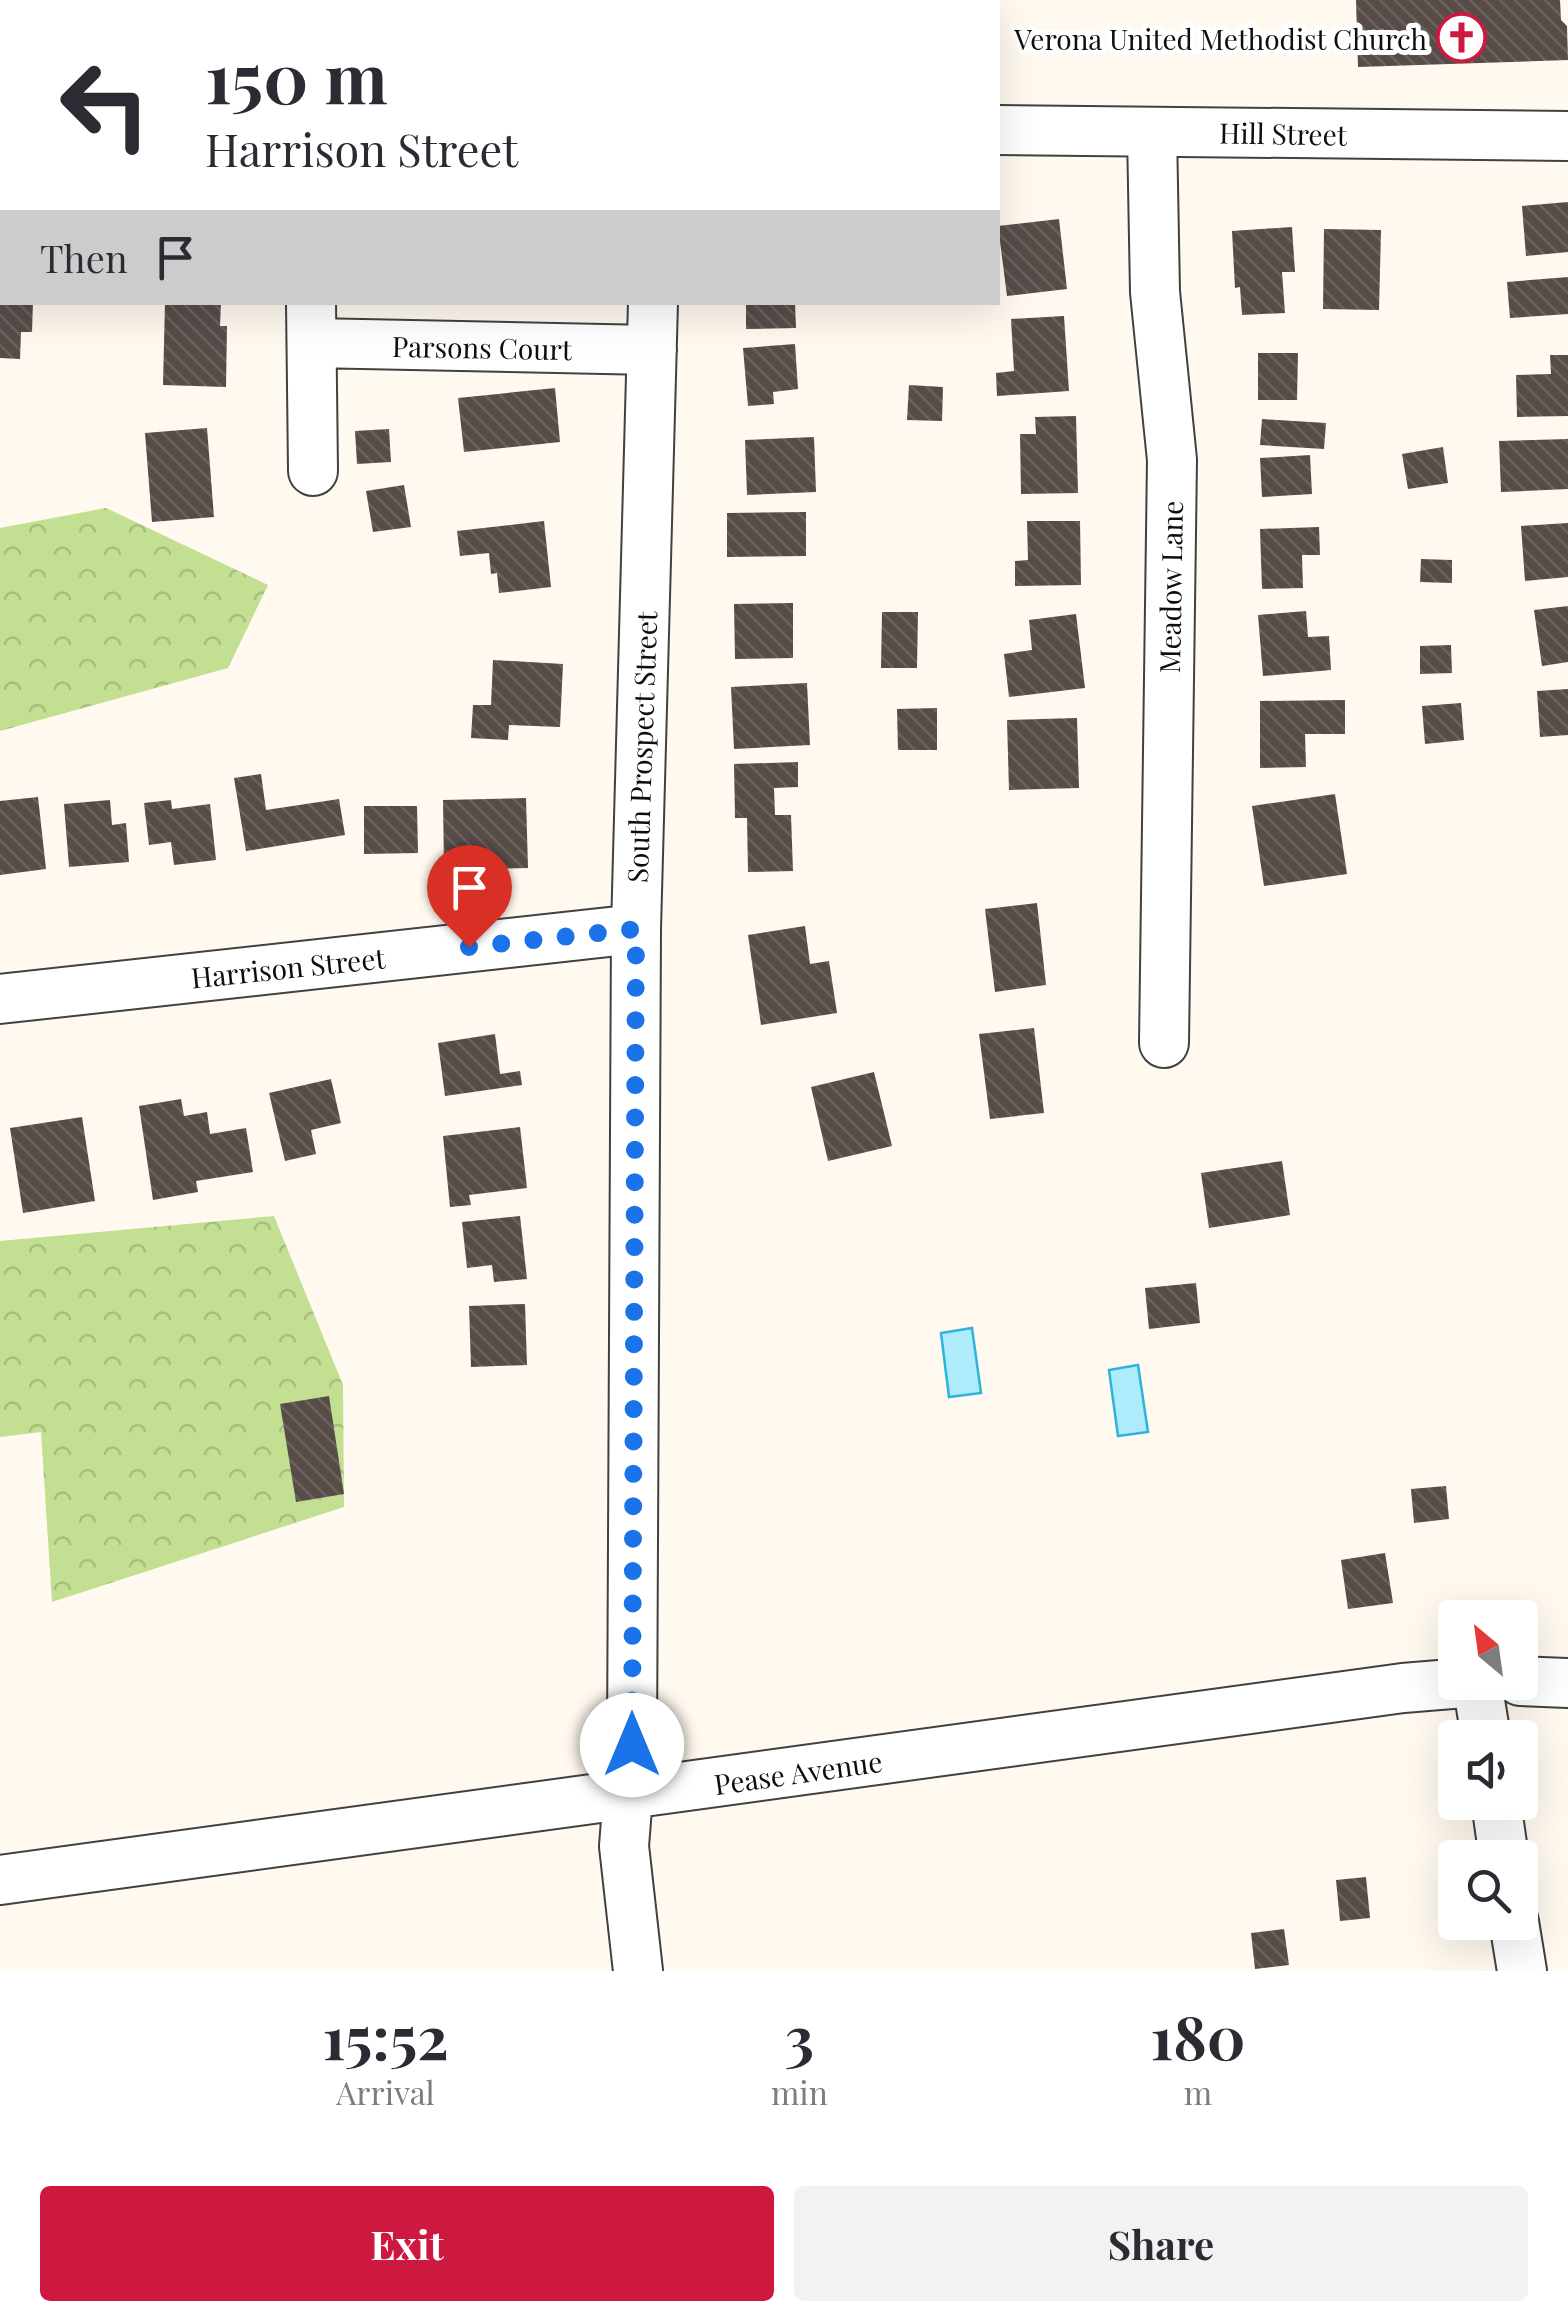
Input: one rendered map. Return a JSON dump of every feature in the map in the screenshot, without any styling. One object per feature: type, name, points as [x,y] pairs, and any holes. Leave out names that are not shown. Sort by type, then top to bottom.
[{"type":"street","name":"Hill Street","points":[[1000,130],[1568,136]]},
{"type":"street","name":"Meadow Lane","points":[[1152,132],[1155,292],[1172,460],[1164,1043]]},
{"type":"street","name":"South Prospect Street","points":[[638,1971],[624,1846],[632,1725],[636,929],[653,305]]},
{"type":"street","name":"Parsons Court","points":[[313,471],[312,322],[652,350]]},
{"type":"street","name":"Harrison Street","points":[[0,999],[636,929]]},
{"type":"street","points":[[1538,1682],[1568,1683]]},
{"type":"street","name":"Pease Avenue","points":[[0,1880],[1438,1685]]},
{"type":"street","points":[[1517,1940],[1522,1971]]},
{"type":"green space","points":[[106,508],[268,585],[228,668],[0,731],[0,528]]},
{"type":"green space","points":[[274,1216],[343,1385],[344,1507],[52,1602],[41,1432],[0,1437],[0,1241]]},
{"type":"water","points":[[972,1328],[981,1393],[949,1397],[941,1333]]},
{"type":"water","points":[[1138,1365],[1148,1432],[1118,1436],[1109,1370]]},
{"type":"building","name":"Verona United Methodist Church","points":[[1356,0],[1560,0],[1561,20],[1567,26],[1568,60],[1358,67]]},
{"type":"building","points":[[1568,202],[1568,252],[1526,256],[1522,206]]},
{"type":"building","points":[[1059,219],[1067,289],[1007,296],[1000,226]]},
{"type":"building","points":[[1292,227],[1295,272],[1282,272],[1285,313],[1242,315],[1240,287],[1235,288],[1232,231]]},
{"type":"building","points":[[1324,229],[1381,230],[1379,310],[1323,309]]},
{"type":"building","points":[[1568,277],[1568,314],[1510,318],[1507,282]]},
{"type":"building","points":[[0,305],[33,305],[32,332],[21,332],[20,359],[0,358]]},
{"type":"building","points":[[165,305],[221,305],[220,326],[227,326],[226,387],[163,385]]},
{"type":"building","points":[[746,305],[795,305],[796,328],[746,329]]},
{"type":"building","points":[[1064,316],[1069,391],[997,396],[996,373],[1014,371],[1011,319]]},
{"type":"building","points":[[795,344],[798,389],[773,392],[774,404],[748,406],[743,348]]},
{"type":"building","points":[[1258,353],[1298,353],[1297,400],[1258,400]]},
{"type":"building","points":[[1550,355],[1568,355],[1568,416],[1517,417],[1516,375],[1551,374]]},
{"type":"building","points":[[909,385],[943,387],[942,421],[907,420]]},
{"type":"building","points":[[555,388],[560,442],[464,452],[458,398]]},
{"type":"building","points":[[1076,416],[1078,493],[1021,494],[1020,434],[1036,434],[1035,417]]},
{"type":"building","points":[[1262,419],[1326,423],[1324,449],[1260,445]]},
{"type":"building","points":[[207,428],[214,517],[152,522],[145,433]]},
{"type":"building","points":[[389,429],[391,462],[357,464],[355,431]]},
{"type":"building","points":[[814,437],[816,492],[747,495],[745,440]]},
{"type":"building","points":[[1568,439],[1568,489],[1501,492],[1499,441]]},
{"type":"building","points":[[1443,447],[1448,483],[1408,489],[1402,454]]},
{"type":"building","points":[[1310,455],[1312,494],[1262,497],[1260,458]]},
{"type":"building","points":[[404,485],[411,527],[373,532],[366,491]]},
{"type":"building","points":[[806,512],[806,556],[727,557],[727,513]]},
{"type":"building","points":[[544,521],[551,587],[499,593],[497,573],[491,574],[489,553],[460,556],[457,531]]},
{"type":"building","points":[[1027,521],[1080,521],[1081,585],[1015,586],[1015,561],[1028,560]]},
{"type":"building","points":[[1568,523],[1568,577],[1525,581],[1521,526]]},
{"type":"building","points":[[1319,527],[1320,555],[1302,555],[1303,588],[1262,589],[1260,529]]},
{"type":"building","points":[[1421,559],[1452,560],[1452,583],[1420,582]]},
{"type":"building","points":[[793,603],[793,658],[735,659],[734,604]]},
{"type":"building","points":[[1568,606],[1568,662],[1542,666],[1534,610]]},
{"type":"building","points":[[1306,611],[1308,637],[1329,636],[1331,670],[1263,676],[1258,615]]},
{"type":"building","points":[[882,612],[918,612],[917,668],[881,668]]},
{"type":"building","points":[[1076,614],[1085,688],[1009,697],[1004,654],[1032,650],[1029,620]]},
{"type":"building","points":[[1451,645],[1452,673],[1420,674],[1420,646]]},
{"type":"building","points":[[493,660],[563,664],[560,727],[509,725],[508,740],[471,738],[473,705],[491,705]]},
{"type":"building","points":[[807,683],[810,745],[734,749],[731,687]]},
{"type":"building","points":[[1568,689],[1568,735],[1540,737],[1537,691]]},
{"type":"building","points":[[1345,700],[1345,734],[1305,734],[1306,767],[1260,768],[1260,701]]},
{"type":"building","points":[[1461,703],[1464,740],[1425,744],[1422,706]]},
{"type":"building","points":[[937,708],[937,750],[898,750],[897,709]]},
{"type":"building","points":[[1077,718],[1079,788],[1009,790],[1007,720]]},
{"type":"building","points":[[798,762],[798,787],[774,788],[775,815],[791,815],[793,871],[748,872],[747,818],[735,818],[734,764]]},
{"type":"building","points":[[261,774],[266,810],[339,799],[345,835],[246,851],[234,778]]},
{"type":"building","points":[[1335,794],[1347,874],[1264,886],[1252,806]]},
{"type":"building","points":[[38,797],[46,869],[0,875],[0,801]]},
{"type":"building","points":[[526,798],[528,868],[444,870],[443,800]]},
{"type":"building","points":[[110,800],[112,825],[126,823],[129,862],[69,867],[64,804]]},
{"type":"building","points":[[171,800],[172,809],[210,804],[216,860],[174,865],[171,842],[149,845],[144,803]]},
{"type":"building","points":[[364,806],[417,806],[418,853],[364,854]]},
{"type":"building","points":[[1037,903],[1046,985],[995,992],[985,909]]},
{"type":"building","points":[[805,926],[810,964],[829,961],[837,1013],[761,1025],[748,935]]},
{"type":"building","points":[[1034,1028],[1044,1113],[990,1119],[979,1034]]},
{"type":"building","points":[[495,1034],[500,1074],[520,1071],[522,1085],[445,1096],[438,1043]]},
{"type":"building","points":[[874,1072],[892,1146],[828,1161],[811,1087]]},
{"type":"building","points":[[331,1079],[341,1123],[311,1130],[316,1154],[285,1161],[269,1093]]},
{"type":"building","points":[[181,1099],[184,1116],[207,1112],[210,1134],[246,1128],[253,1172],[196,1181],[198,1192],[153,1200],[139,1106]]},
{"type":"building","points":[[82,1117],[95,1201],[23,1213],[10,1128]]},
{"type":"building","points":[[520,1127],[527,1188],[469,1195],[471,1205],[450,1207],[443,1136]]},
{"type":"building","points":[[1282,1161],[1290,1215],[1209,1228],[1201,1173]]},
{"type":"building","points":[[520,1216],[527,1279],[494,1282],[492,1265],[467,1268],[462,1222]]},
{"type":"building","points":[[1196,1283],[1200,1323],[1149,1329],[1145,1288]]},
{"type":"building","points":[[525,1304],[527,1365],[471,1367],[469,1306]]},
{"type":"building","points":[[329,1396],[344,1494],[296,1502],[280,1404]]},
{"type":"building","points":[[1446,1486],[1449,1519],[1414,1523],[1411,1489]]},
{"type":"building","points":[[1385,1553],[1393,1603],[1348,1609],[1341,1560]]},
{"type":"building","points":[[1366,1877],[1370,1918],[1340,1921],[1336,1880]]},
{"type":"building","points":[[1284,1929],[1289,1965],[1255,1969],[1251,1933]]},
{"type":"place","name":"Verona United Methodist Church","points":[[1462,38]]},
{"type":"route","points":[[469,947],[636,929],[632,1745]]}]
